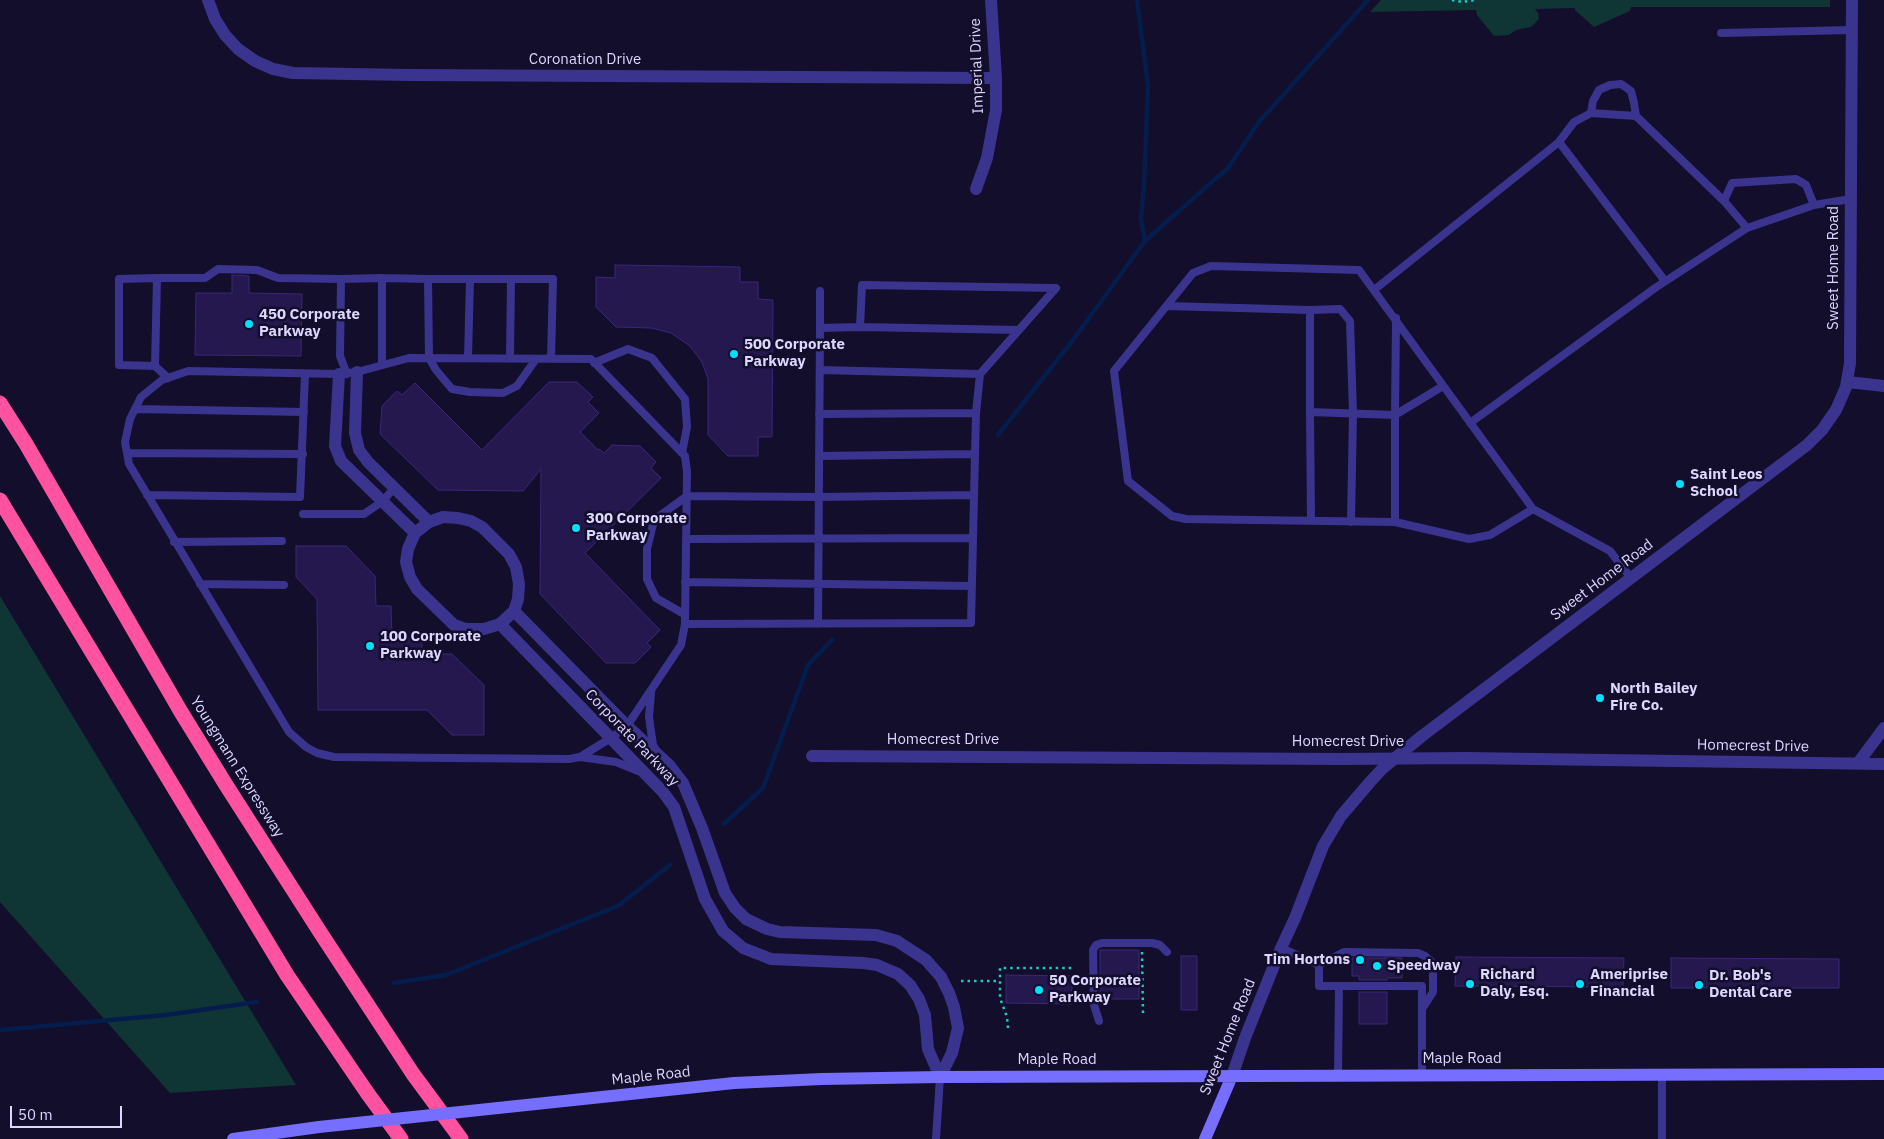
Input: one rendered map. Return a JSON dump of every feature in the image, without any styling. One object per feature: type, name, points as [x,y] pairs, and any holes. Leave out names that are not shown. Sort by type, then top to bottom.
[{"type":"highway","name":"Youngmann Expressway","points":[[0,403],[26,444],[226,785],[413,1074],[461,1139]]},
{"type":"highway","points":[[0,500],[286,975],[401,1139]]},
{"type":"main road","name":"Maple Road","points":[[233,1139],[319,1127],[734,1083],[940,1076],[1884,1074]]},
{"type":"main road","name":"Sweet Home Road","points":[[1205,1139],[1232,1076]]},
{"type":"street","name":"Coronation Drive","points":[[208,0],[215,19],[225,35],[238,49],[255,61],[273,69],[293,73],[996,78]]},
{"type":"street","name":"Imperial Drive","points":[[976,189],[993,135],[996,110],[991,0]]},
{"type":"street","name":"Sweet Home Road","points":[[1232,1076],[1245,1038],[1281,948],[1296,918],[1320,853],[1329,835],[1352,802],[1383,768],[1815,438],[1836,410],[1848,382],[1850,363],[1852,0]]},
{"type":"street","points":[[348,373],[358,450],[429,522]]},
{"type":"street","points":[[348,373],[335,446],[341,461],[415,533]]},
{"type":"street","points":[[1848,382],[1884,386]]},
{"type":"street","points":[[443,517],[471,521],[482,527],[509,554],[516,567],[519,584],[518,598],[514,611],[500,624],[484,629],[466,629],[454,625],[417,588],[410,577],[406,562],[408,549],[415,533],[429,522],[443,517]]},
{"type":"street","name":"Corporate Parkway","points":[[514,611],[627,726],[669,765],[683,783],[692,802],[725,893],[735,908],[746,919],[757,925],[780,932],[876,935],[897,941],[926,960],[940,977],[949,993],[958,1028],[952,1053],[940,1076]]},
{"type":"street","name":"Corporate Parkway","points":[[500,624],[663,792],[674,807],[706,899],[722,931],[743,948],[771,959],[863,963],[877,965],[898,974],[910,985],[919,999],[924,1015],[928,1048],[940,1076]]},
{"type":"street","points":[[1858,763],[1884,728]]},
{"type":"street","name":"Homecrest Drive","points":[[812,756],[1466,758],[1884,764]]},
{"type":"street","points":[[693,861],[712,856]]},
{"type":"lane","points":[[1721,33],[1852,30]]},
{"type":"lane","points":[[1591,113],[1593,101],[1599,90],[1610,85],[1621,84],[1631,92],[1636,116],[1724,201],[1748,228]]},
{"type":"lane","points":[[1374,290],[1559,142],[1574,122],[1591,113],[1636,116]]},
{"type":"lane","points":[[1559,142],[1665,281]]},
{"type":"lane","points":[[1724,201],[1732,183],[1796,180],[1806,185],[1814,205]]},
{"type":"lane","points":[[1470,423],[1665,281],[1748,228],[1814,205],[1850,199]]},
{"type":"lane","points":[[1533,509],[1490,535],[1469,539],[1395,522],[1186,520],[1172,516],[1128,481],[1114,371],[1193,273],[1211,266],[1359,270],[1396,318],[1533,509],[1610,551],[1631,578]]},
{"type":"lane","points":[[168,378],[156,366],[119,365],[119,279],[205,278],[218,269],[257,270],[278,278],[553,279],[551,358]]},
{"type":"lane","points":[[156,366],[157,278]]},
{"type":"lane","points":[[382,278],[382,366]]},
{"type":"lane","points":[[341,279],[340,356],[348,373]]},
{"type":"lane","points":[[428,279],[429,358],[436,370],[452,389],[470,392],[503,393],[517,386],[536,358]]},
{"type":"lane","points":[[468,358],[470,279]]},
{"type":"lane","points":[[510,358],[511,279]]},
{"type":"lane","points":[[684,624],[971,623],[976,413],[980,374],[1056,288],[862,285],[860,327]]},
{"type":"lane","points":[[818,624],[820,291]]},
{"type":"lane","points":[[1167,306],[1310,310],[1340,308],[1350,321],[1353,413],[1351,522]]},
{"type":"lane","points":[[1310,310],[1310,521]]},
{"type":"lane","points":[[1395,522],[1396,318]]},
{"type":"lane","points":[[820,328],[1019,330]]},
{"type":"lane","points":[[594,363],[628,349],[652,358],[685,399],[687,426],[682,453]]},
{"type":"lane","points":[[580,758],[627,726],[681,645],[684,624],[687,496],[685,456],[591,359],[409,358],[348,373],[305,374],[188,371],[162,380],[141,397],[130,419],[126,442],[129,464],[289,732],[297,740],[317,753],[334,757],[580,758],[616,762],[631,767],[648,777]]},
{"type":"lane","points":[[820,370],[980,374]]},
{"type":"lane","points":[[147,495],[300,497],[305,374]]},
{"type":"lane","points":[[1310,412],[1395,415],[1443,386]]},
{"type":"lane","points":[[135,410],[304,412]]},
{"type":"lane","points":[[820,414],[976,413]]},
{"type":"lane","points":[[127,453],[302,454]]},
{"type":"lane","points":[[819,456],[975,454]]},
{"type":"lane","points":[[303,514],[364,514],[382,501],[394,488]]},
{"type":"lane","points":[[684,614],[656,598],[646,578],[647,549],[654,520],[687,496],[974,495]]},
{"type":"lane","points":[[686,539],[973,538]]},
{"type":"lane","points":[[174,542],[282,541]]},
{"type":"lane","points":[[684,582],[972,586]]},
{"type":"lane","points":[[200,584],[284,585]]},
{"type":"lane","points":[[651,690],[649,717],[654,745],[660,757]]},
{"type":"lane","points":[[1099,1021],[1094,1005],[1093,950],[1096,945],[1102,943],[1152,943],[1160,945],[1167,952]]},
{"type":"lane","points":[[1281,948],[1319,965]]},
{"type":"lane","points":[[1319,965],[1344,952],[1418,953],[1431,961],[1432,968],[1433,992],[1422,1009]]},
{"type":"lane","points":[[1319,965],[1319,986],[1422,986],[1422,1076]]},
{"type":"lane","points":[[1338,1076],[1339,986]]},
{"type":"lane","points":[[1662,1075],[1662,1139]]},
{"type":"lane","points":[[936,1139],[940,1076]]},
{"type":"path","points":[[1452,0],[1462,2],[1476,0]]},
{"type":"path","points":[[1142,949],[1143,1013]]},
{"type":"path","points":[[1008,1028],[1007,1017],[1000,998],[1000,968],[1039,970],[1072,968]]},
{"type":"path","points":[[961,981],[1000,981]]},
{"type":"green space","points":[[1381,0],[1830,0],[1830,7],[1631,7],[1630,11],[1594,27],[1575,8],[1535,9],[1539,19],[1531,27],[1516,30],[1509,35],[1494,36],[1477,15],[1476,10],[1370,12]]},
{"type":"green space","points":[[0,596],[296,1085],[170,1093],[0,902]]},
{"type":"building","name":"500 Corporate Parkway","points":[[615,265],[740,267],[740,282],[758,282],[758,299],[773,300],[772,437],[758,437],[758,456],[728,456],[708,435],[708,379],[702,362],[690,346],[671,333],[651,328],[616,327],[596,307],[596,277],[615,278]]},
{"type":"building","name":"450 Corporate Parkway","points":[[232,275],[249,276],[249,293],[302,294],[301,356],[195,355],[196,293],[232,293]]},
{"type":"building","name":"300 Corporate Parkway","points":[[549,382],[577,382],[593,397],[588,402],[599,413],[580,432],[598,450],[604,453],[612,445],[640,446],[656,462],[651,468],[661,478],[585,553],[660,630],[647,643],[651,647],[635,663],[606,663],[540,594],[541,469],[523,491],[438,490],[380,434],[382,406],[397,391],[402,395],[415,383],[482,450]]},
{"type":"building","name":"100 Corporate Parkway","points":[[296,546],[346,546],[375,576],[376,606],[391,606],[392,637],[422,637],[422,654],[452,654],[484,685],[484,735],[452,735],[427,710],[318,710],[317,599],[296,577]]},
{"type":"building","points":[[1100,950],[1139,950],[1139,999],[1100,999]]},
{"type":"building","points":[[1181,956],[1197,956],[1197,1010],[1181,1010]]},
{"type":"building","points":[[1456,957],[1624,958],[1623,987],[1455,986]]},
{"type":"building","name":"Speedway","points":[[1352,958],[1402,958],[1402,978],[1359,980],[1359,976],[1352,976]]},
{"type":"building","points":[[1671,958],[1839,959],[1839,988],[1671,988]]},
{"type":"building","name":"50 Corporate Parkway","points":[[1006,975],[1072,976],[1072,1004],[1006,1003]]},
{"type":"building","name":"Speedway","points":[[1359,992],[1387,992],[1387,1024],[1359,1024]]},
{"type":"waterway","points":[[1137,0],[1148,86],[1141,219],[1145,241]]},
{"type":"waterway","points":[[998,435],[1073,340],[1145,241],[1228,168],[1259,122],[1368,0]]},
{"type":"waterway","points":[[724,824],[763,788],[808,665],[832,640]]},
{"type":"waterway","points":[[394,983],[446,975],[618,906],[670,865]]},
{"type":"waterway","points":[[0,1030],[166,1015],[257,1002]]},
{"type":"place","name":"450 Corporate Parkway","points":[[249,324]]},
{"type":"place","name":"500 Corporate Parkway","points":[[734,354]]},
{"type":"place","name":"Saint Leos School","points":[[1680,484]]},
{"type":"place","name":"300 Corporate Parkway","points":[[576,528]]},
{"type":"place","name":"100 Corporate Parkway","points":[[370,646]]},
{"type":"place","name":"North Bailey Fire Co.","points":[[1600,698]]},
{"type":"place","name":"Tim Hortons","points":[[1360,960]]},
{"type":"place","name":"Speedway","points":[[1377,966]]},
{"type":"place","name":"Richard Daly, Esq.","points":[[1470,984]]},
{"type":"place","name":"Ameriprise Financial","points":[[1580,984]]},
{"type":"place","name":"Dr. Bob's Dental Care","points":[[1699,985]]},
{"type":"place","name":"50 Corporate Parkway","points":[[1039,990]]}]
